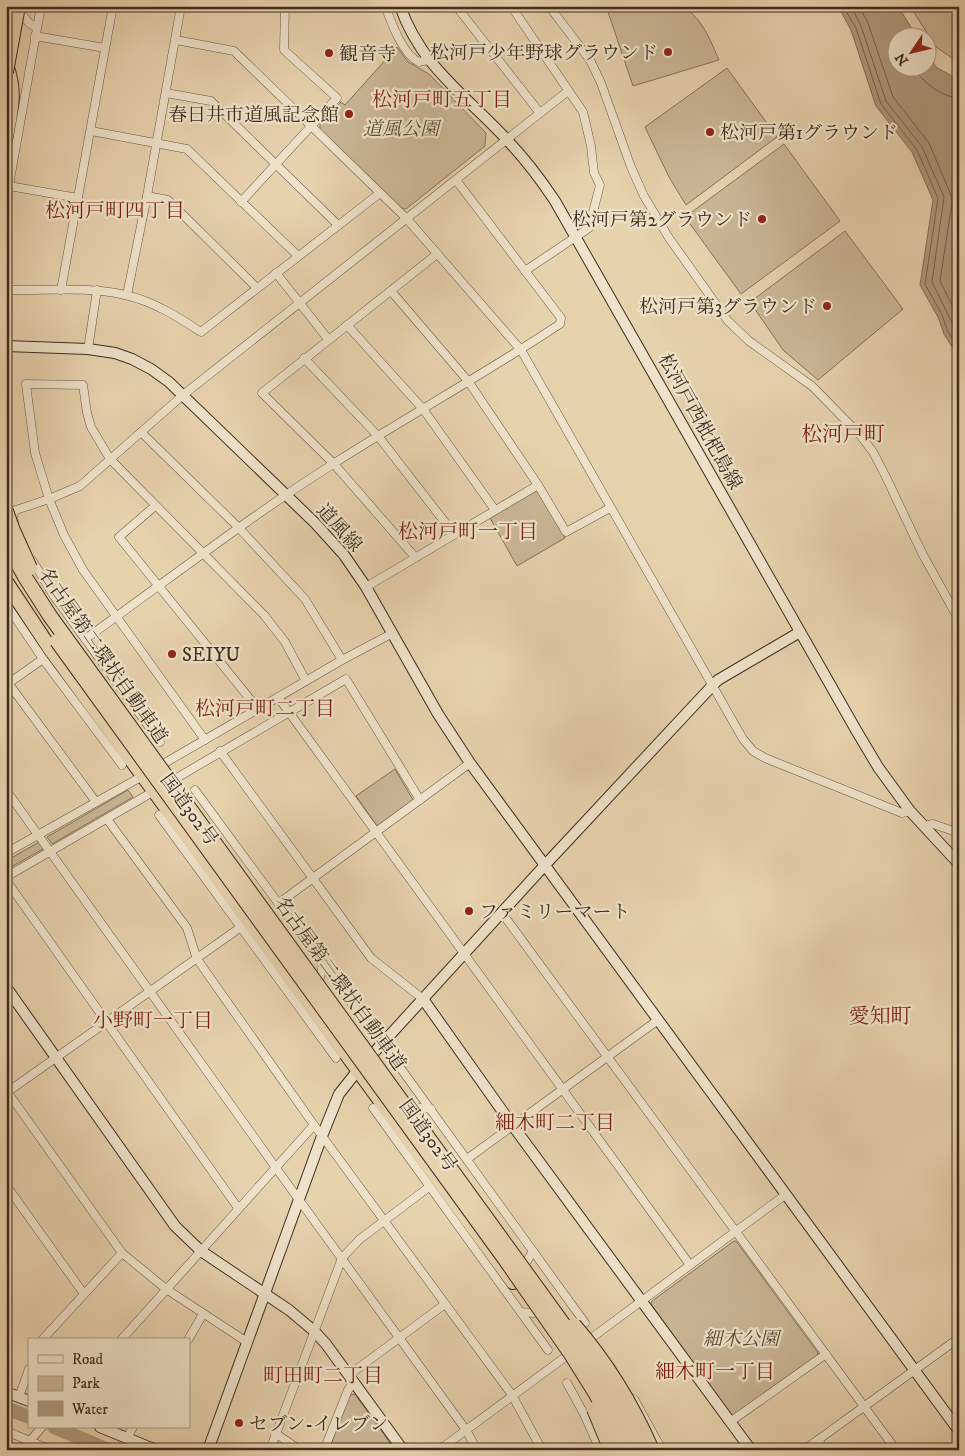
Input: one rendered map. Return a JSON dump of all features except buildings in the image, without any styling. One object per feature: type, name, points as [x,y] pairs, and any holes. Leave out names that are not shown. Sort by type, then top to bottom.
[{"type":"highway","points":[[6,18],[8,6]]},
{"type":"highway","points":[[6,72],[17,6]]},
{"type":"highway","points":[[6,64],[11,79],[12,98],[6,137]]},
{"type":"highway","points":[[6,511],[12,528],[39,583],[121,713]]},
{"type":"highway","name":"名古屋第二環状自動車道","points":[[6,542],[25,577],[50,616],[511,1259],[596,1394],[625,1450]]},
{"type":"highway","name":"名古屋第二環状自動車道","points":[[6,562],[42,621],[106,710],[511,1259],[586,1357],[604,1384],[638,1450]]},
{"type":"highway","name":"国道302号","points":[[6,582],[30,621],[182,828],[201,864],[313,1009],[358,1070],[377,1105],[514,1284],[528,1313],[566,1357],[606,1424],[618,1450]]},
{"type":"highway","points":[[511,1259],[598,1415],[611,1450]]},
{"type":"highway","points":[[511,1259],[590,1344],[617,1382],[652,1450]]},
{"type":"street","points":[[17,6],[36,32],[105,48]]},
{"type":"street","points":[[6,202],[41,6]]},
{"type":"street","points":[[61,290],[113,6]]},
{"type":"street","points":[[127,295],[181,6]]},
{"type":"street","points":[[241,202],[337,98],[284,50],[285,6]]},
{"type":"street","points":[[385,6],[409,54],[419,62],[428,60]]},
{"type":"street","name":"松河戸西枇杷島線","points":[[400,6],[413,37],[428,60],[508,140],[534,171],[555,201],[878,767],[910,811],[959,864]]},
{"type":"street","points":[[456,6],[540,113]]},
{"type":"street","points":[[511,6],[583,112],[591,146],[594,173],[600,185],[589,228],[525,271]]},
{"type":"street","points":[[549,6],[590,60],[601,83],[631,167],[644,196],[668,238],[728,321],[749,341],[812,386],[860,435],[873,452],[922,553],[959,620]]},
{"type":"street","points":[[176,40],[234,51],[407,219],[521,350],[712,686],[743,739],[753,751],[765,758],[902,813],[910,811]]},
{"type":"street","points":[[160,742],[34,566],[13,521],[13,514],[16,510],[80,486],[183,395],[568,91]]},
{"type":"street","points":[[166,93],[212,101],[338,225]]},
{"type":"street","points":[[91,131],[187,149],[298,256]]},
{"type":"street","points":[[85,639],[286,495],[560,324],[561,318],[456,180]]},
{"type":"street","points":[[9,186],[78,198]]},
{"type":"street","points":[[6,290],[97,290],[127,295],[178,317],[201,332],[380,193]]},
{"type":"street","points":[[147,196],[168,200],[257,288]]},
{"type":"street","points":[[415,557],[334,464],[262,393],[437,254]]},
{"type":"street","points":[[276,273],[328,339]]},
{"type":"street","points":[[88,349],[97,290]]},
{"type":"street","points":[[391,291],[468,381],[538,485],[566,532],[610,508]]},
{"type":"street","points":[[347,325],[423,409],[494,510]]},
{"type":"street","name":"道風線","points":[[6,346],[88,349],[115,353],[151,369],[183,395],[315,523],[344,555],[366,587],[438,714],[470,763],[959,1431]]},
{"type":"street","points":[[304,358],[378,436],[454,534]]},
{"type":"street","points":[[205,740],[83,570],[64,535],[49,499],[35,453],[26,384],[83,385],[91,427],[110,459],[276,629],[306,681]]},
{"type":"street","points":[[141,432],[239,528],[305,599],[342,660]]},
{"type":"street","points":[[366,587],[538,485]]},
{"type":"street","points":[[155,506],[120,537],[258,709]]},
{"type":"street","points":[[6,604],[43,659],[122,765]]},
{"type":"street","points":[[208,1450],[339,1094],[358,1070],[545,865],[712,686],[718,680],[800,632]]},
{"type":"street","points":[[6,854],[342,660],[391,634]]},
{"type":"street","points":[[43,659],[7,683],[96,802]]},
{"type":"street","points":[[95,711],[107,669]]},
{"type":"street","points":[[238,1208],[6,878],[220,751],[346,680],[420,800]]},
{"type":"street","points":[[278,697],[690,1265]]},
{"type":"street","points":[[220,751],[371,958],[423,999],[513,1126],[751,1450]]},
{"type":"street","points":[[279,903],[470,763]]},
{"type":"street","points":[[6,790],[466,1430],[477,1450]]},
{"type":"street","points":[[195,790],[367,1024]]},
{"type":"street","points":[[159,815],[201,864],[241,928],[336,1058]]},
{"type":"street","points":[[107,819],[187,928],[197,959],[314,1125],[512,1395],[542,1450]]},
{"type":"street","points":[[923,826],[933,824],[959,833]]},
{"type":"street","points":[[182,828],[232,839]]},
{"type":"street","points":[[502,913],[896,1450]]},
{"type":"street","points":[[241,928],[7,1092],[122,1253],[166,1289],[247,1342]]},
{"type":"street","points":[[313,1009],[323,964]]},
{"type":"street","points":[[6,986],[176,1226],[201,1251],[289,1310],[314,1331],[404,1450]]},
{"type":"street","points":[[467,1159],[658,1020]]},
{"type":"street","points":[[314,1027],[330,1032]]},
{"type":"street","points":[[399,1066],[584,1324]]},
{"type":"street","points":[[377,1105],[431,1110]]},
{"type":"street","points":[[123,1338],[314,1125]]},
{"type":"street","points":[[406,1144],[429,1187],[528,1313],[548,1350]]},
{"type":"street","points":[[6,1185],[84,1294]]},
{"type":"street","points":[[270,1450],[342,1258],[360,1239],[429,1187]]},
{"type":"street","points":[[439,1450],[785,1195]]},
{"type":"street","points":[[514,1284],[532,1251]]},
{"type":"street","points":[[44,1338],[122,1253]]},
{"type":"street","points":[[324,1450],[351,1378],[399,1337],[445,1304]]},
{"type":"street","points":[[189,1338],[203,1314]]},
{"type":"street","points":[[804,1450],[959,1338]]},
{"type":"street","points":[[730,1422],[826,1354]]},
{"type":"street","points":[[604,1355],[640,1410],[662,1450]]},
{"type":"street","points":[[18,1397],[28,1372]]},
{"type":"street","points":[[566,1383],[600,1450]]},
{"type":"street","points":[[6,1392],[28,1400]]},
{"type":"street","points":[[598,1410],[640,1410]]},
{"type":"street","points":[[596,1440],[606,1424]]},
{"type":"street","points":[[22,1450],[41,1428]]},
{"type":"street","points":[[102,1428],[156,1450]]},
{"type":"street","points":[[127,1438],[133,1428]]},
{"type":"street","points":[[6,1431],[33,1438],[51,1450]]},
{"type":"street","points":[[275,1433],[300,1450]]},
{"type":"street","points":[[818,1440],[825,1450]]},
{"type":"green space","name":"松河戸少年野球グラウンド","points":[[606,6],[680,6],[694,15],[709,37],[719,60],[633,86]]},
{"type":"green space","points":[[910,6],[959,6],[959,66],[952,58],[938,48],[938,28],[924,28]]},
{"type":"green space","name":"道風公園","points":[[397,47],[408,62],[429,74],[486,133],[485,146],[406,209],[401,208],[320,129],[320,124],[341,102],[345,105]]},
{"type":"green space","name":"松河戸第1グラウンド","points":[[727,68],[777,137],[686,205],[669,177],[645,127]]},
{"type":"green space","name":"松河戸第2グラウンド","points":[[784,144],[840,221],[741,294],[685,217]]},
{"type":"green space","name":"松河戸第3グラウンド","points":[[845,231],[903,309],[818,380],[783,350],[750,302]]},
{"type":"green space","points":[[536,491],[539,492],[565,538],[517,566],[490,518]]},
{"type":"green space","points":[[395,769],[413,800],[377,826],[356,796]]},
{"type":"green space","points":[[128,790],[133,797],[52,844],[47,837]]},
{"type":"green space","points":[[39,842],[43,849],[6,870],[6,861]]},
{"type":"green space","name":"細木公園","points":[[736,1241],[818,1353],[817,1356],[732,1417],[651,1304],[652,1301]]},
{"type":"green space","points":[[355,1394],[395,1450],[329,1450],[349,1395]]},
{"type":"water","points":[[838,6],[898,6],[911,28],[888,28],[888,78],[938,78],[938,68],[957,79],[959,85],[959,358],[944,334],[938,317],[920,285],[933,200],[912,152],[876,106],[851,30]]},
{"type":"waterway","points":[[6,1408],[28,1417]]},
{"type":"waterway","points":[[56,1428],[108,1450]]},
{"type":"place","name":"松河戸少年野球グラウンド","points":[[668,52]]},
{"type":"place","name":"観音寺","points":[[329,53]]},
{"type":"place","name":"春日井市道風記念館","points":[[349,114]]},
{"type":"place","name":"松河戸第1グラウンド","points":[[710,132]]},
{"type":"place","name":"松河戸第2グラウンド","points":[[762,219]]},
{"type":"place","name":"松河戸第3グラウンド","points":[[827,306]]},
{"type":"place","name":"SEIYU","points":[[172,654]]},
{"type":"place","name":"ファミリーマート","points":[[469,911]]},
{"type":"place","name":"セブン-イレブン","points":[[239,1423]]},
{"type":"district","name":"松河戸町五丁目","points":[[442,99]]},
{"type":"district","name":"松河戸町四丁目","points":[[115,210]]},
{"type":"district","name":"松河戸町","points":[[843,434]]},
{"type":"district","name":"松河戸町一丁目","points":[[468,531]]},
{"type":"district","name":"松河戸町二丁目","points":[[265,708]]},
{"type":"district","name":"愛知町","points":[[880,1016]]},
{"type":"district","name":"小野町一丁目","points":[[153,1020]]},
{"type":"district","name":"細木町二丁目","points":[[555,1122]]},
{"type":"district","name":"細木町一丁目","points":[[715,1371]]},
{"type":"district","name":"町田町二丁目","points":[[323,1375]]}]
